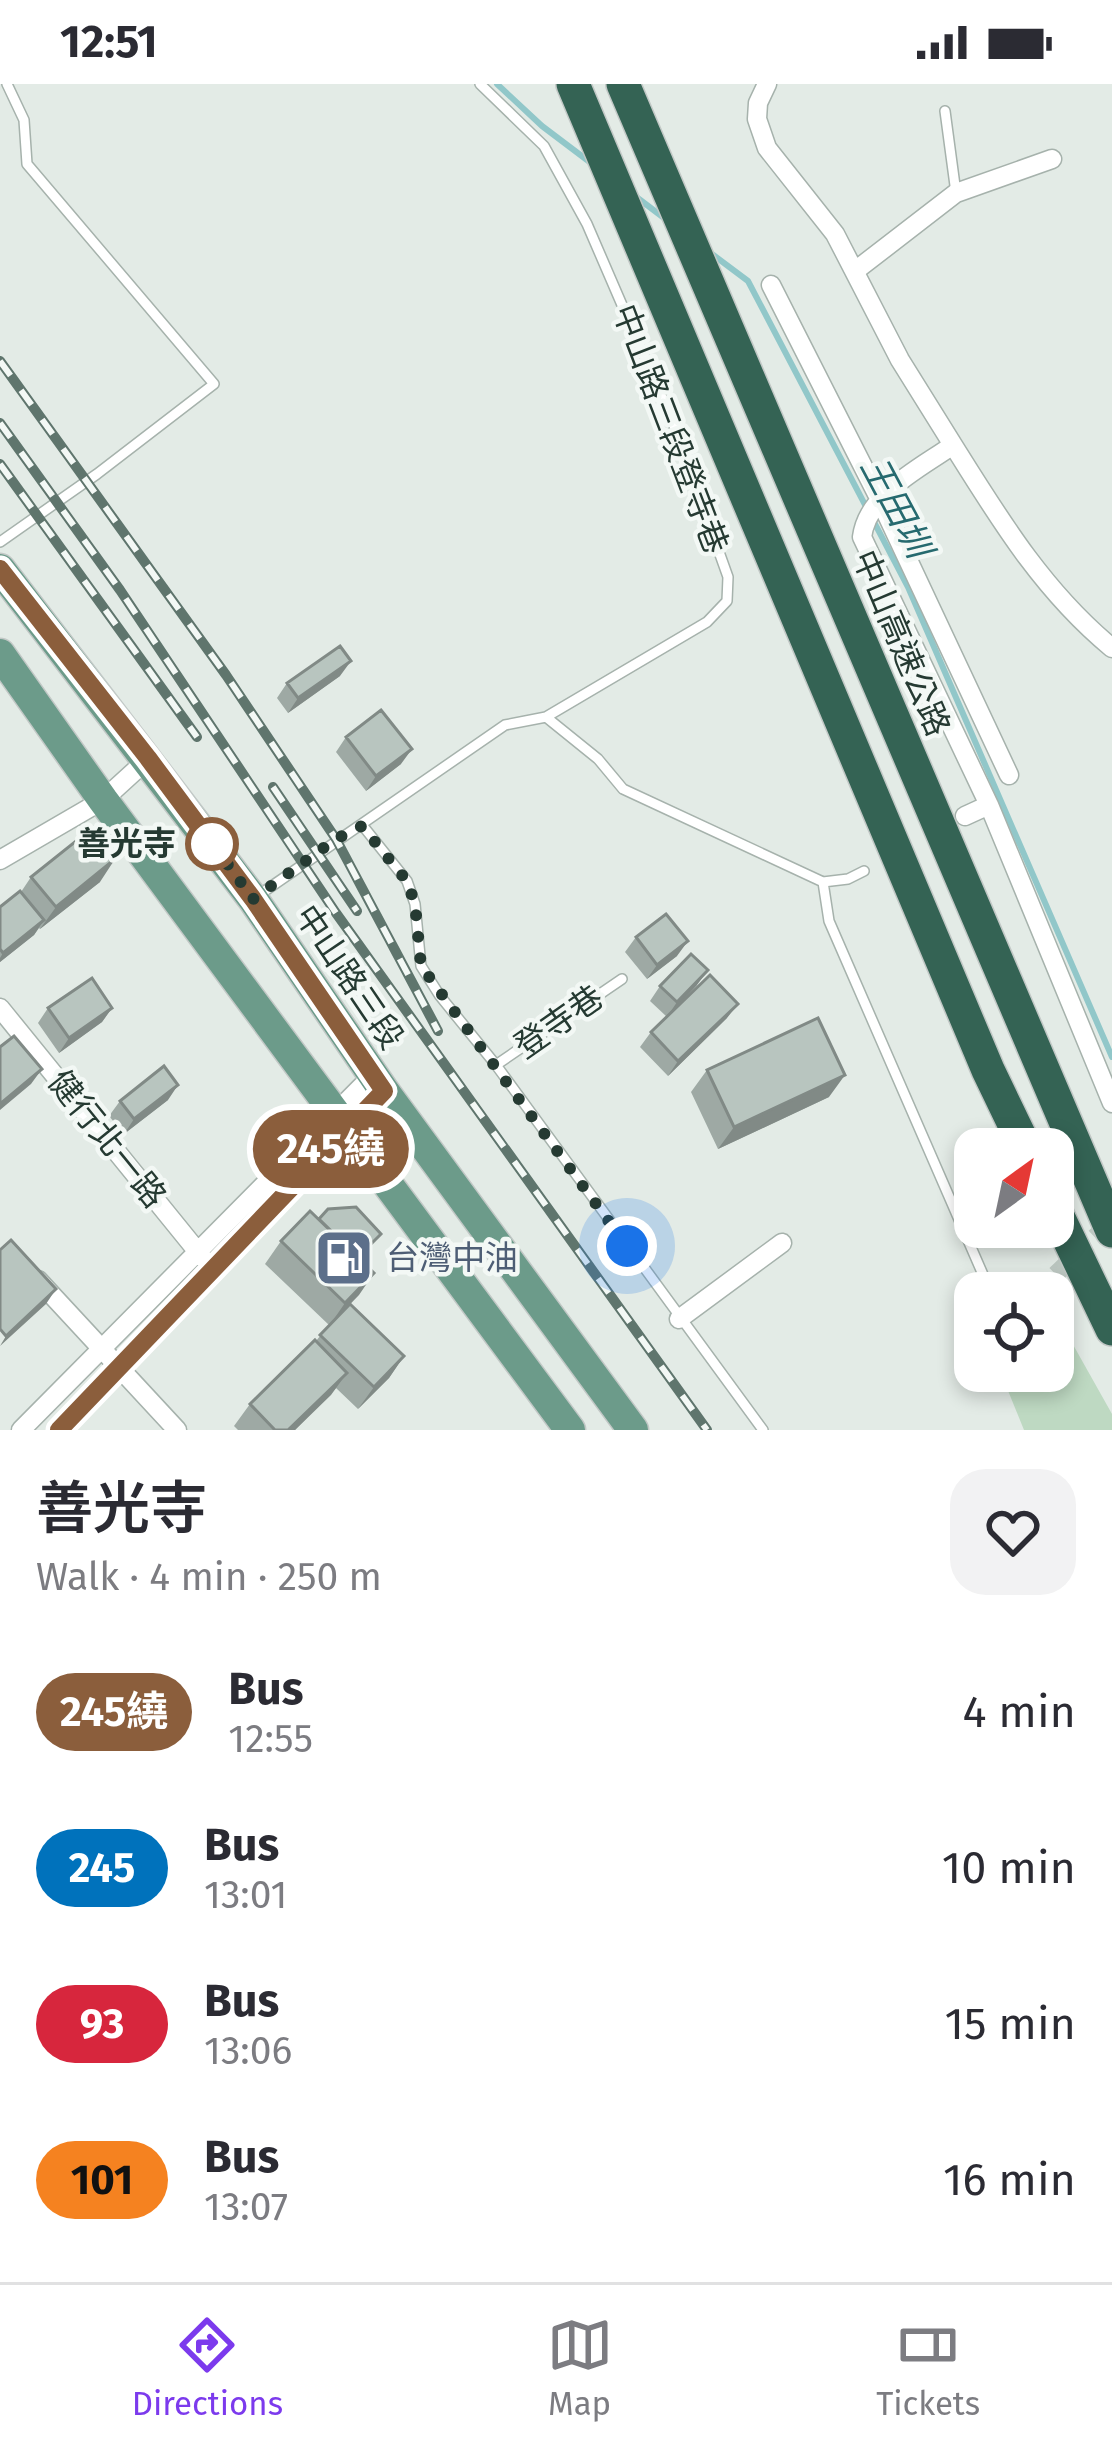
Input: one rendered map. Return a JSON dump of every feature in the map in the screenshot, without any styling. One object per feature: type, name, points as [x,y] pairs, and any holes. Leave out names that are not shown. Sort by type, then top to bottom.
[{"type":"highway","points":[[579,96],[1016,1128]]},
{"type":"highway","name":"中山高速公路","points":[[630,99],[1112,1231]]},
{"type":"highway","points":[[1073,1248],[1112,1330]]},
{"type":"main road","name":"中山路三段","points":[[0,569],[253,899],[378,1083],[633,1430]]},
{"type":"main road","points":[[0,654],[570,1430]]},
{"type":"street","points":[[766,84],[757,119],[767,148],[835,234],[900,360],[1025,559],[1073,616],[1112,648]]},
{"type":"street","points":[[855,271],[956,193],[1052,158]]},
{"type":"street","points":[[771,285],[879,498],[1009,775]]},
{"type":"street","points":[[953,445],[879,498],[864,522],[862,537],[989,805],[1112,1102]]},
{"type":"street","points":[[0,860],[103,800],[148,758]]},
{"type":"street","points":[[965,816],[989,805]]},
{"type":"street","name":"健行北一路","points":[[0,1008],[212,1271]]},
{"type":"street","points":[[58,1430],[212,1271],[378,1083]]},
{"type":"street","points":[[21,1430],[196,1250],[341,1121]]},
{"type":"street","points":[[679,1318],[782,1243]]},
{"type":"street","points":[[29,1271],[177,1430]]},
{"type":"lane","points":[[0,542],[214,384],[27,164],[24,120],[7,84]]},
{"type":"lane","name":"中山路三段登寺巷","points":[[253,899],[505,725],[546,717],[707,622],[728,601],[728,577],[673,423],[587,224],[544,146],[480,84]]},
{"type":"lane","points":[[945,111],[956,193]]},
{"type":"lane","points":[[546,717],[598,759],[623,789],[823,882],[864,871]]},
{"type":"lane","name":"登寺巷","points":[[362,826],[407,881],[415,904],[421,966],[763,1430]]},
{"type":"lane","points":[[823,882],[829,921],[982,1272]]},
{"type":"lane","name":"登寺巷","points":[[496,1065],[622,979]]},
{"type":"green space","points":[[1074,1346],[1112,1414],[1112,1430],[1024,1430],[1009,1392],[1074,1392]]},
{"type":"building","points":[[340,646],[351,661],[298,698],[287,683]]},
{"type":"building","points":[[381,710],[412,749],[376,776],[346,737]]},
{"type":"building","points":[[81,837],[100,841],[115,859],[56,907],[31,877]]},
{"type":"building","points":[[20,891],[44,920],[3,953],[0,907]]},
{"type":"building","points":[[666,914],[688,941],[657,965],[636,937]]},
{"type":"building","points":[[691,954],[708,970],[677,1002],[660,986]]},
{"type":"building","points":[[710,975],[738,1004],[678,1061],[651,1032]]},
{"type":"building","points":[[92,978],[112,1008],[69,1038],[48,1008]]},
{"type":"building","points":[[818,1018],[845,1075],[734,1127],[707,1070]]},
{"type":"building","points":[[14,1036],[42,1069],[0,1104],[0,1047]]},
{"type":"building","points":[[164,1066],[178,1085],[134,1119],[120,1101]]},
{"type":"building","points":[[356,1207],[381,1234],[358,1257],[319,1219],[328,1209]]},
{"type":"building","points":[[310,1211],[374,1273],[345,1303],[281,1241]]},
{"type":"building","points":[[11,1240],[56,1289],[6,1336],[0,1329],[0,1250]]},
{"type":"building","points":[[350,1304],[404,1356],[374,1387],[320,1335]]},
{"type":"building","points":[[315,1340],[347,1373],[288,1430],[275,1430],[250,1404]]},
{"type":"waterway","name":"王田圳","points":[[497,84],[591,163]]},
{"type":"waterway","name":"王田圳","points":[[635,196],[668,221]]},
{"type":"waterway","name":"王田圳","points":[[712,254],[748,281],[908,587],[1112,1057]]},
{"type":"tunnel","points":[[1058,1272],[1111,1222]]},
{"type":"railway","points":[[0,361],[226,675],[336,839],[438,1031]]},
{"type":"railway","points":[[0,423],[120,590],[336,913],[707,1430]]},
{"type":"railway","points":[[0,464],[197,737]]},
{"type":"railway","points":[[273,787],[357,911]]},
{"type":"bus line","name":"245繞","points":[[0,569],[253,899],[384,1091],[59,1430]]},
{"type":"place","name":"善光寺","points":[[212,844]]},
{"type":"place","name":"台灣中油","points":[[344,1258]]},
{"type":"route","points":[[212,844],[201,828],[253,899],[336,839],[362,826],[407,881],[415,904],[421,966],[627,1246]]}]
